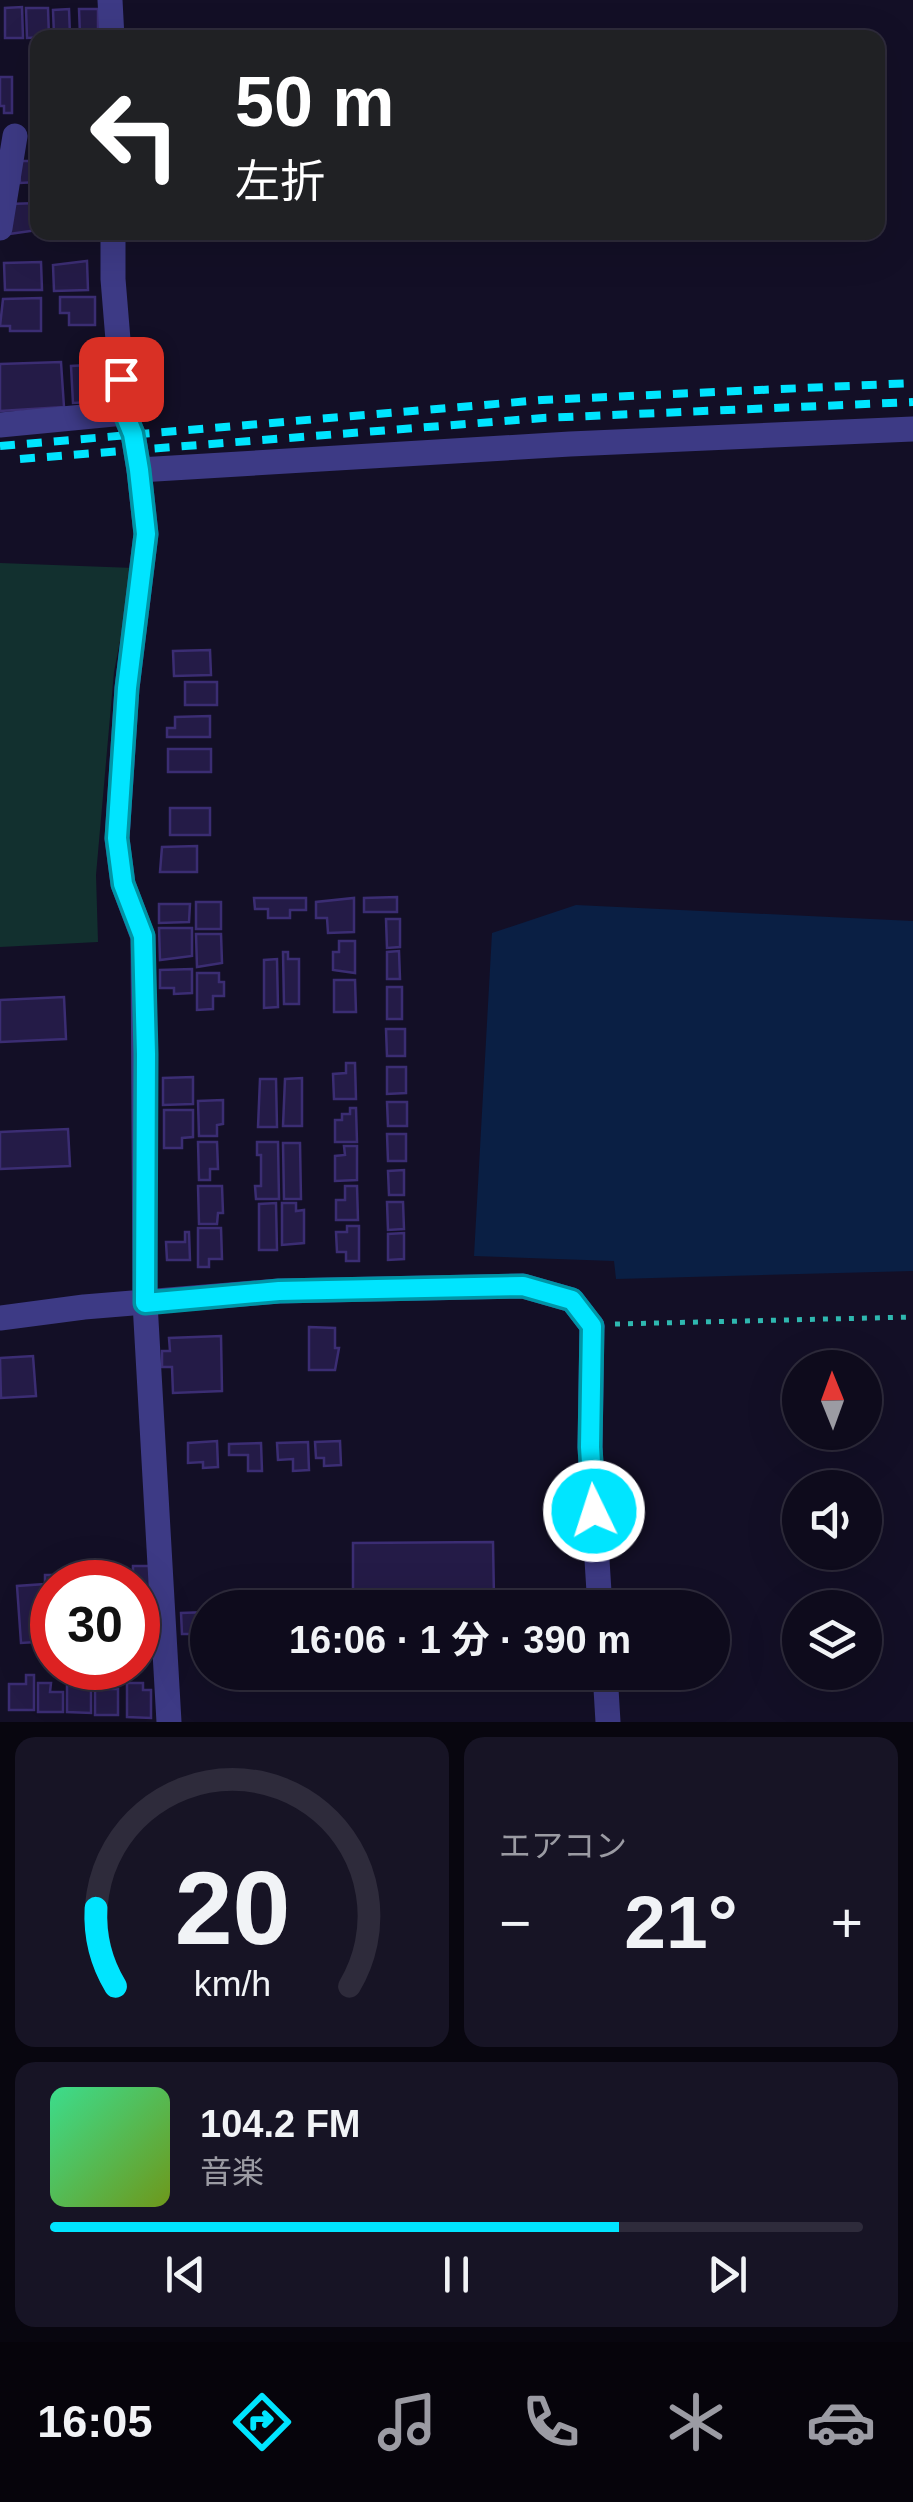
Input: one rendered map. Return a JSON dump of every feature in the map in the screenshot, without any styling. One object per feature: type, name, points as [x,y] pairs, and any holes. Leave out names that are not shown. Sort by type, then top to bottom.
[{"type":"street","points":[[110,0],[112,30]]},
{"type":"street","points":[[0,228],[17,136]]},
{"type":"street","points":[[113,240],[112,278],[124,412],[133,434],[146,534],[127,688],[117,838],[123,884],[143,936],[145,1303],[168,1722]]},
{"type":"street","points":[[0,425],[124,412]]},
{"type":"street","points":[[139,470],[913,429]]},
{"type":"street","points":[[0,1318],[279,1291],[523,1286],[572,1300],[592,1326],[590,1447],[599,1590]]},
{"type":"street","points":[[605,1690],[608,1722]]},
{"type":"path","points":[[592,1326],[913,1317]]},
{"type":"green space","points":[[0,563],[134,568],[114,672],[96,875],[98,942],[0,947]]},
{"type":"water","points":[[576,905],[913,921],[913,1271],[616,1279],[614,1261],[474,1256],[492,933]]},
{"type":"building","points":[[22,7],[23,38],[5,38],[5,8]]},
{"type":"building","points":[[26,8],[48,8],[49,30],[30,30],[27,38]]},
{"type":"building","points":[[69,9],[70,30],[54,30],[53,10]]},
{"type":"building","points":[[79,9],[98,9],[98,30],[80,30]]},
{"type":"building","points":[[0,77],[12,77],[12,113],[4,113],[4,106],[0,106]]},
{"type":"building","points":[[19,161],[30,161],[30,182],[20,183]]},
{"type":"building","points":[[30,203],[30,231],[9,234],[9,204]]},
{"type":"building","points":[[87,261],[88,290],[54,291],[53,265]]},
{"type":"building","points":[[41,262],[42,290],[5,290],[4,263]]},
{"type":"building","points":[[60,297],[95,297],[95,325],[69,325],[69,313],[60,313]]},
{"type":"building","points":[[41,298],[41,331],[10,331],[10,326],[0,326],[3,299]]},
{"type":"building","points":[[61,362],[64,407],[0,411],[0,364]]},
{"type":"building","points":[[108,364],[110,401],[73,403],[71,366]]},
{"type":"building","points":[[210,650],[211,675],[174,676],[173,651]]},
{"type":"building","points":[[185,682],[217,682],[217,705],[185,705]]},
{"type":"building","points":[[210,716],[210,737],[167,737],[167,728],[175,728],[175,717]]},
{"type":"building","points":[[168,749],[211,749],[211,772],[168,772]]},
{"type":"building","points":[[170,808],[210,808],[210,835],[170,835]]},
{"type":"building","points":[[197,846],[197,872],[160,872],[162,847]]},
{"type":"building","points":[[397,897],[397,912],[364,912],[364,898]]},
{"type":"building","points":[[254,898],[306,898],[306,910],[290,910],[290,918],[268,918],[268,909],[255,909]]},
{"type":"building","points":[[354,898],[354,932],[328,933],[327,918],[316,918],[316,902]]},
{"type":"building","points":[[196,902],[221,902],[221,929],[196,929]]},
{"type":"building","points":[[159,904],[190,904],[189,922],[159,923]]},
{"type":"building","points":[[386,919],[400,919],[400,947],[387,948]]},
{"type":"building","points":[[159,928],[192,928],[192,956],[160,960]]},
{"type":"building","points":[[196,934],[221,934],[222,963],[197,967]]},
{"type":"building","points":[[339,941],[355,941],[355,973],[333,970],[333,952],[339,952]]},
{"type":"building","points":[[399,951],[400,979],[387,979],[387,952]]},
{"type":"building","points":[[283,952],[288,952],[288,959],[299,959],[299,1004],[284,1004]]},
{"type":"building","points":[[277,959],[278,1007],[264,1008],[264,960]]},
{"type":"building","points":[[192,969],[192,993],[174,994],[174,988],[160,988],[160,970]]},
{"type":"building","points":[[197,973],[219,973],[219,982],[224,982],[224,996],[213,996],[213,1009],[197,1010]]},
{"type":"building","points":[[334,980],[355,980],[356,1012],[334,1012]]},
{"type":"building","points":[[387,987],[402,987],[402,1019],[387,1019]]},
{"type":"building","points":[[64,997],[66,1039],[0,1042],[0,1000]]},
{"type":"building","points":[[386,1029],[405,1029],[405,1056],[387,1056]]},
{"type":"building","points":[[346,1063],[355,1063],[356,1099],[334,1099],[333,1074],[346,1073]]},
{"type":"building","points":[[387,1067],[406,1067],[406,1093],[387,1094]]},
{"type":"building","points":[[193,1077],[193,1104],[163,1105],[163,1078]]},
{"type":"building","points":[[302,1078],[302,1126],[283,1126],[285,1079]]},
{"type":"building","points":[[260,1079],[276,1079],[277,1127],[258,1127]]},
{"type":"building","points":[[223,1100],[223,1124],[217,1125],[217,1136],[199,1136],[198,1101]]},
{"type":"building","points":[[387,1102],[407,1102],[407,1126],[388,1126]]},
{"type":"building","points":[[350,1108],[356,1108],[357,1142],[335,1142],[335,1120],[350,1114]]},
{"type":"building","points":[[164,1110],[193,1110],[193,1137],[182,1138],[182,1148],[164,1148]]},
{"type":"building","points":[[68,1129],[70,1166],[0,1169],[0,1132]]},
{"type":"building","points":[[387,1134],[406,1134],[406,1161],[388,1161]]},
{"type":"building","points":[[198,1142],[217,1142],[218,1169],[210,1169],[210,1180],[199,1180]]},
{"type":"building","points":[[257,1142],[278,1142],[279,1199],[256,1199],[255,1186],[261,1186]]},
{"type":"building","points":[[283,1143],[300,1143],[301,1199],[284,1199]]},
{"type":"building","points":[[344,1146],[357,1146],[357,1180],[335,1181],[335,1156],[345,1155]]},
{"type":"building","points":[[404,1170],[404,1195],[389,1195],[388,1171]]},
{"type":"building","points":[[198,1186],[222,1186],[223,1213],[218,1213],[217,1224],[199,1224]]},
{"type":"building","points":[[345,1186],[357,1186],[358,1220],[336,1220],[336,1200],[345,1200]]},
{"type":"building","points":[[387,1202],[403,1202],[404,1229],[388,1230]]},
{"type":"building","points":[[276,1203],[277,1250],[259,1250],[259,1204]]},
{"type":"building","points":[[282,1203],[296,1203],[296,1211],[304,1210],[304,1243],[282,1245]]},
{"type":"building","points":[[347,1226],[359,1226],[359,1261],[346,1261],[346,1252],[337,1252],[336,1232],[347,1232]]},
{"type":"building","points":[[198,1228],[221,1228],[222,1259],[209,1259],[209,1267],[198,1267]]},
{"type":"building","points":[[185,1232],[189,1232],[190,1260],[167,1260],[166,1242],[185,1242]]},
{"type":"building","points":[[404,1233],[404,1259],[388,1260],[388,1234]]},
{"type":"building","points":[[309,1327],[335,1328],[335,1348],[339,1348],[335,1370],[309,1370]]},
{"type":"building","points":[[221,1336],[222,1391],[173,1393],[172,1367],[162,1367],[162,1351],[170,1351],[169,1338]]},
{"type":"building","points":[[33,1356],[36,1396],[1,1398],[0,1358]]},
{"type":"building","points":[[217,1441],[218,1467],[188,1463],[188,1443]]},
{"type":"building","points":[[340,1441],[341,1465],[324,1466],[324,1458],[316,1458],[315,1442]]},
{"type":"building","points":[[308,1442],[309,1470],[293,1471],[293,1459],[278,1460],[277,1443]]},
{"type":"building","points":[[261,1443],[262,1471],[248,1471],[248,1455],[229,1455],[229,1444]]},
{"type":"building","points":[[493,1542],[494,1590],[353,1590],[353,1543]]},
{"type":"building","points":[[30,1585],[30,1642],[21,1643],[17,1586]]},
{"type":"building","points":[[181,1613],[190,1613],[190,1634],[182,1634]]},
{"type":"building","points":[[26,1675],[30,1675],[34,1710],[9,1710],[9,1684],[26,1684]]},
{"type":"building","points":[[38,1690],[63,1692],[63,1712],[38,1712]]},
{"type":"building","points":[[67,1690],[91,1690],[91,1713],[67,1712]]},
{"type":"building","points":[[95,1690],[118,1690],[118,1715],[95,1715]]},
{"type":"building","points":[[127,1690],[151,1690],[151,1718],[127,1717]]},
{"type":"railway","points":[[0,446],[542,400],[913,383]]},
{"type":"railway","points":[[20,459],[543,418],[913,402]]},
{"type":"route","points":[[121,379],[124,412],[133,434],[139,470],[146,534],[127,688],[117,838],[123,884],[143,936],[145,1303],[279,1291],[523,1286],[572,1300],[592,1326],[590,1447],[594,1511]]}]
